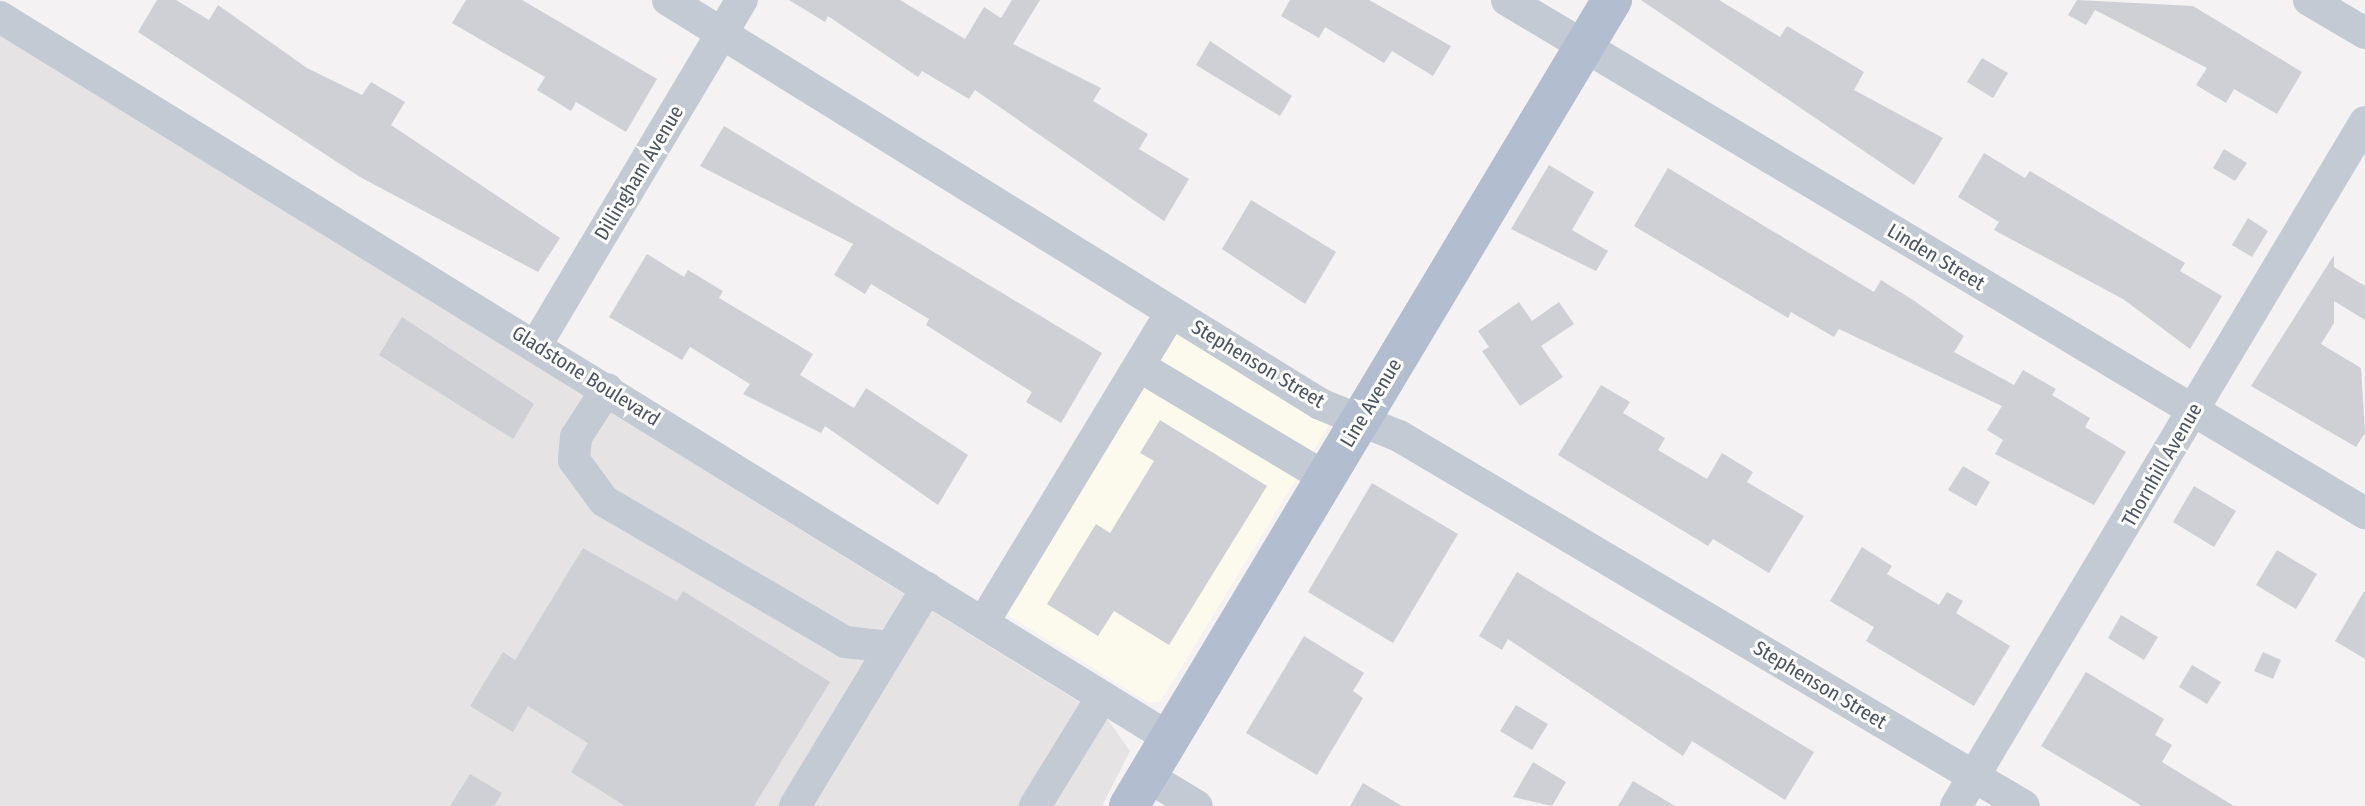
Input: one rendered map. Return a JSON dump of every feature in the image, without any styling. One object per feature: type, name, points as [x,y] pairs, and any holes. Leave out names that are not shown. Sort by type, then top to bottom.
[{"type":"main road","name":"Line Avenue","points":[[1138,791],[1612,0]]},
{"type":"street","name":"Stephenson Street","points":[[668,0],[1320,404],[1399,436],[2024,806]]},
{"type":"street","name":"Dillingham Avenue","points":[[536,345],[742,0]]},
{"type":"street","name":"Linden Street","points":[[1507,0],[2365,513]]},
{"type":"street","points":[[2309,0],[2365,33]]},
{"type":"street","name":"Gladstone Boulevard","points":[[0,17],[1169,738]]},
{"type":"street","name":"Thornhill Avenue","points":[[1956,806],[2365,122]]},
{"type":"street","points":[[983,623],[1171,312]]},
{"type":"street","points":[[1139,366],[1326,478]]},
{"type":"street","points":[[607,389],[576,437],[574,460],[604,501],[845,642],[890,647]]},
{"type":"street","points":[[795,806],[927,588]]},
{"type":"street","points":[[1035,806],[1102,697]]},
{"type":"street","points":[[1138,791],[1197,806]]},
{"type":"shaded area","points":[[0,35],[1108,720],[1130,751],[1102,806],[0,806]]},
{"type":"shaded area","points":[[1156,318],[1329,425],[1161,701],[1149,703],[981,598]]},
{"type":"building","points":[[157,0],[176,0],[209,20],[218,5],[307,68],[362,95],[371,82],[405,102],[391,125],[560,238],[538,272],[360,177],[138,32]]},
{"type":"building","points":[[466,0],[522,0],[657,79],[626,132],[576,102],[571,111],[537,90],[545,77],[452,23]]},
{"type":"building","points":[[789,0],[900,0],[965,39],[984,7],[1001,18],[1012,0],[1040,0],[1013,44],[1101,88],[1093,101],[1148,134],[1139,149],[1189,179],[1164,221],[975,90],[969,99],[922,71],[918,77],[828,16],[825,22]]},
{"type":"building","points":[[1290,0],[1369,0],[1451,46],[1433,76],[1392,51],[1384,63],[1325,27],[1319,38],[1281,16]]},
{"type":"building","points":[[1641,0],[1719,0],[1780,37],[1787,26],[1864,72],[1854,90],[1943,138],[1914,185]]},
{"type":"building","points":[[2077,0],[2193,6],[2302,72],[2277,114],[2234,89],[2226,103],[2196,85],[2207,68],[2095,10],[2086,25],[2068,15]]},
{"type":"building","points":[[1210,41],[1292,96],[1280,116],[1196,65]]},
{"type":"building","points":[[1982,58],[2008,73],[1993,98],[1967,82]]},
{"type":"building","points":[[724,126],[1102,353],[1061,423],[1026,402],[1032,392],[926,325],[929,319],[871,284],[865,294],[834,275],[853,244],[700,166]]},
{"type":"building","points":[[2224,149],[2247,163],[2235,181],[2213,168]]},
{"type":"building","points":[[1984,153],[2025,178],[2030,171],[2185,263],[2180,271],[2222,296],[2190,349],[2123,299],[1994,230],[1999,222],[1958,197]]},
{"type":"building","points":[[1549,165],[1594,192],[1572,230],[1608,251],[1596,271],[1511,229]]},
{"type":"building","points":[[1668,168],[1874,292],[1881,280],[1913,300],[1964,336],[1954,352],[2014,385],[2023,370],[2056,389],[2052,395],[2090,418],[2085,427],[2126,452],[2094,505],[1995,454],[2003,440],[1987,430],[2002,406],[1839,329],[1834,337],[1791,312],[1788,318],[1634,226]]},
{"type":"building","points":[[1251,200],[1336,252],[1305,304],[1222,249]]},
{"type":"building","points":[[2248,218],[2268,231],[2252,257],[2232,245]]},
{"type":"building","points":[[647,254],[684,277],[688,270],[723,291],[719,298],[813,354],[800,375],[854,408],[866,388],[968,455],[938,505],[825,426],[821,433],[743,394],[750,384],[690,347],[682,360],[609,317]]},
{"type":"building","points":[[2334,255],[2334,267],[2365,286],[2365,320],[2334,301],[2334,323],[2321,344],[2361,368],[2365,433],[2356,447],[2251,386]]},
{"type":"building","points":[[1519,302],[1532,321],[1559,302],[1574,324],[1541,346],[1563,377],[1520,406],[1482,351],[1489,347],[1478,331]]},
{"type":"building","points":[[402,317],[534,404],[513,439],[379,355]]},
{"type":"building","points":[[1601,385],[1630,402],[1623,413],[1665,438],[1658,450],[1707,479],[1722,453],[1753,472],[1747,482],[1804,516],[1769,573],[1713,539],[1708,546],[1558,455]]},
{"type":"building","points":[[1160,420],[1267,486],[1169,645],[1114,611],[1098,636],[1047,604],[1096,524],[1110,533],[1154,461],[1140,453]]},
{"type":"building","points":[[1963,466],[1990,482],[1976,506],[1948,490]]},
{"type":"building","points":[[1372,483],[1458,534],[1393,643],[1308,592]]},
{"type":"building","points":[[2194,486],[2236,511],[2214,547],[2173,522]]},
{"type":"building","points":[[1862,547],[1892,566],[1887,574],[1939,605],[1947,592],[1963,601],[1956,613],[2010,646],[1974,706],[1866,641],[1874,627],[1830,601]]},
{"type":"building","points":[[583,548],[677,601],[683,591],[830,682],[754,806],[625,806],[571,772],[588,743],[528,706],[513,732],[470,706],[503,652],[515,660]]},
{"type":"building","points":[[2277,550],[2317,574],[2296,609],[2256,585]]},
{"type":"building","points":[[1517,572],[1814,752],[1785,800],[1692,741],[1683,756],[1508,639],[1502,650],[1479,636]]},
{"type":"building","points":[[2365,590],[2365,659],[2335,641]]},
{"type":"building","points":[[2121,615],[2158,637],[2144,660],[2108,638]]},
{"type":"building","points":[[1304,636],[1364,673],[1353,691],[1363,698],[1317,775],[1246,733]]},
{"type":"building","points":[[2263,652],[2281,660],[2273,679],[2254,671]]},
{"type":"building","points":[[2192,665],[2221,682],[2207,704],[2179,687]]},
{"type":"building","points":[[2086,672],[2164,719],[2155,735],[2172,745],[2162,762],[2234,806],[2142,806],[2041,746]]},
{"type":"building","points":[[1516,705],[1548,724],[1532,750],[1500,731]]},
{"type":"building","points":[[1533,762],[1566,782],[1552,806],[1513,797]]},
{"type":"building","points":[[470,774],[502,793],[494,806],[450,806]]},
{"type":"building","points":[[1633,781],[1675,806],[1618,806]]},
{"type":"building","points":[[1363,783],[1402,806],[1350,806]]}]
